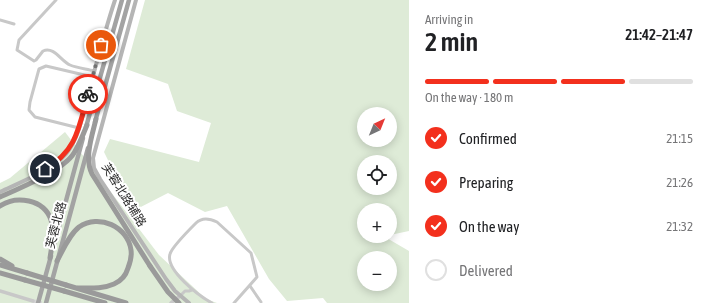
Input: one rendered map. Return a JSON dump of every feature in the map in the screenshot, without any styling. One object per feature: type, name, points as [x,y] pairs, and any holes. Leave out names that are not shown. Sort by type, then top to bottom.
[{"type":"highway","points":[[96,119],[89,155],[89,167],[92,174],[150,266],[168,292],[179,303]]},
{"type":"highway","points":[[0,197],[34,181],[60,166],[73,155],[87,125]]},
{"type":"highway","points":[[0,206],[11,201],[26,200],[33,202],[46,212],[50,218],[53,229],[50,258]]},
{"type":"highway","points":[[57,261],[72,234],[79,227],[86,224],[92,222],[105,223],[119,229],[126,236],[132,251],[131,260],[127,271],[120,280],[115,284],[98,288],[78,288]]},
{"type":"highway","points":[[0,259],[24,272]]},
{"type":"highway","points":[[0,266],[66,284],[126,303]]},
{"type":"highway","points":[[0,273],[105,303]]},
{"type":"highway","points":[[0,277],[23,279]]},
{"type":"highway","points":[[74,294],[91,303]]},
{"type":"main road","points":[[0,192],[53,164],[60,159],[74,141],[79,128],[104,33],[115,0]]},
{"type":"main road","name":"芙蓉北路","points":[[36,302],[41,291],[122,0]]},
{"type":"main road","name":"芙蓉北路","points":[[46,303],[129,0]]},
{"type":"main road","name":"芙蓉北路辅路","points":[[136,0],[100,130],[93,158],[93,164],[100,179],[159,269],[180,296],[189,303]]},
{"type":"street","points":[[56,0],[19,40],[16,50],[34,61],[43,51],[48,50],[56,53],[69,64],[94,70]]},
{"type":"street","points":[[0,20],[14,24]]},
{"type":"street","points":[[79,128],[35,117],[29,110],[39,69],[46,66],[93,77]]},
{"type":"street","points":[[212,303],[192,290],[180,278],[171,264],[170,259],[170,253],[200,219],[216,222],[251,253],[257,277],[234,303]]},
{"type":"street","points":[[171,303],[185,291],[186,284]]},
{"type":"street","points":[[250,286],[261,302]]},
{"type":"street","points":[[185,291],[192,290]]},
{"type":"street","points":[[0,291],[36,302]]},
{"type":"green space","points":[[145,0],[409,0],[409,231],[397,234],[397,203],[357,203],[357,243],[395,243],[409,251],[409,303],[327,303],[323,298],[287,301],[269,279],[227,206],[205,212],[168,193],[133,211],[104,152],[110,139],[199,162],[211,123],[177,111],[168,84],[126,69]]},
{"type":"green space","points":[[65,132],[159,255],[206,299],[217,303],[0,303],[0,183],[10,178]]},
{"type":"tunnel","points":[[33,301],[42,303]]},
{"type":"way so far","points":[[88,94],[101,45]]},
{"type":"route","points":[[45,169],[66,154],[74,141],[88,94]]}]
